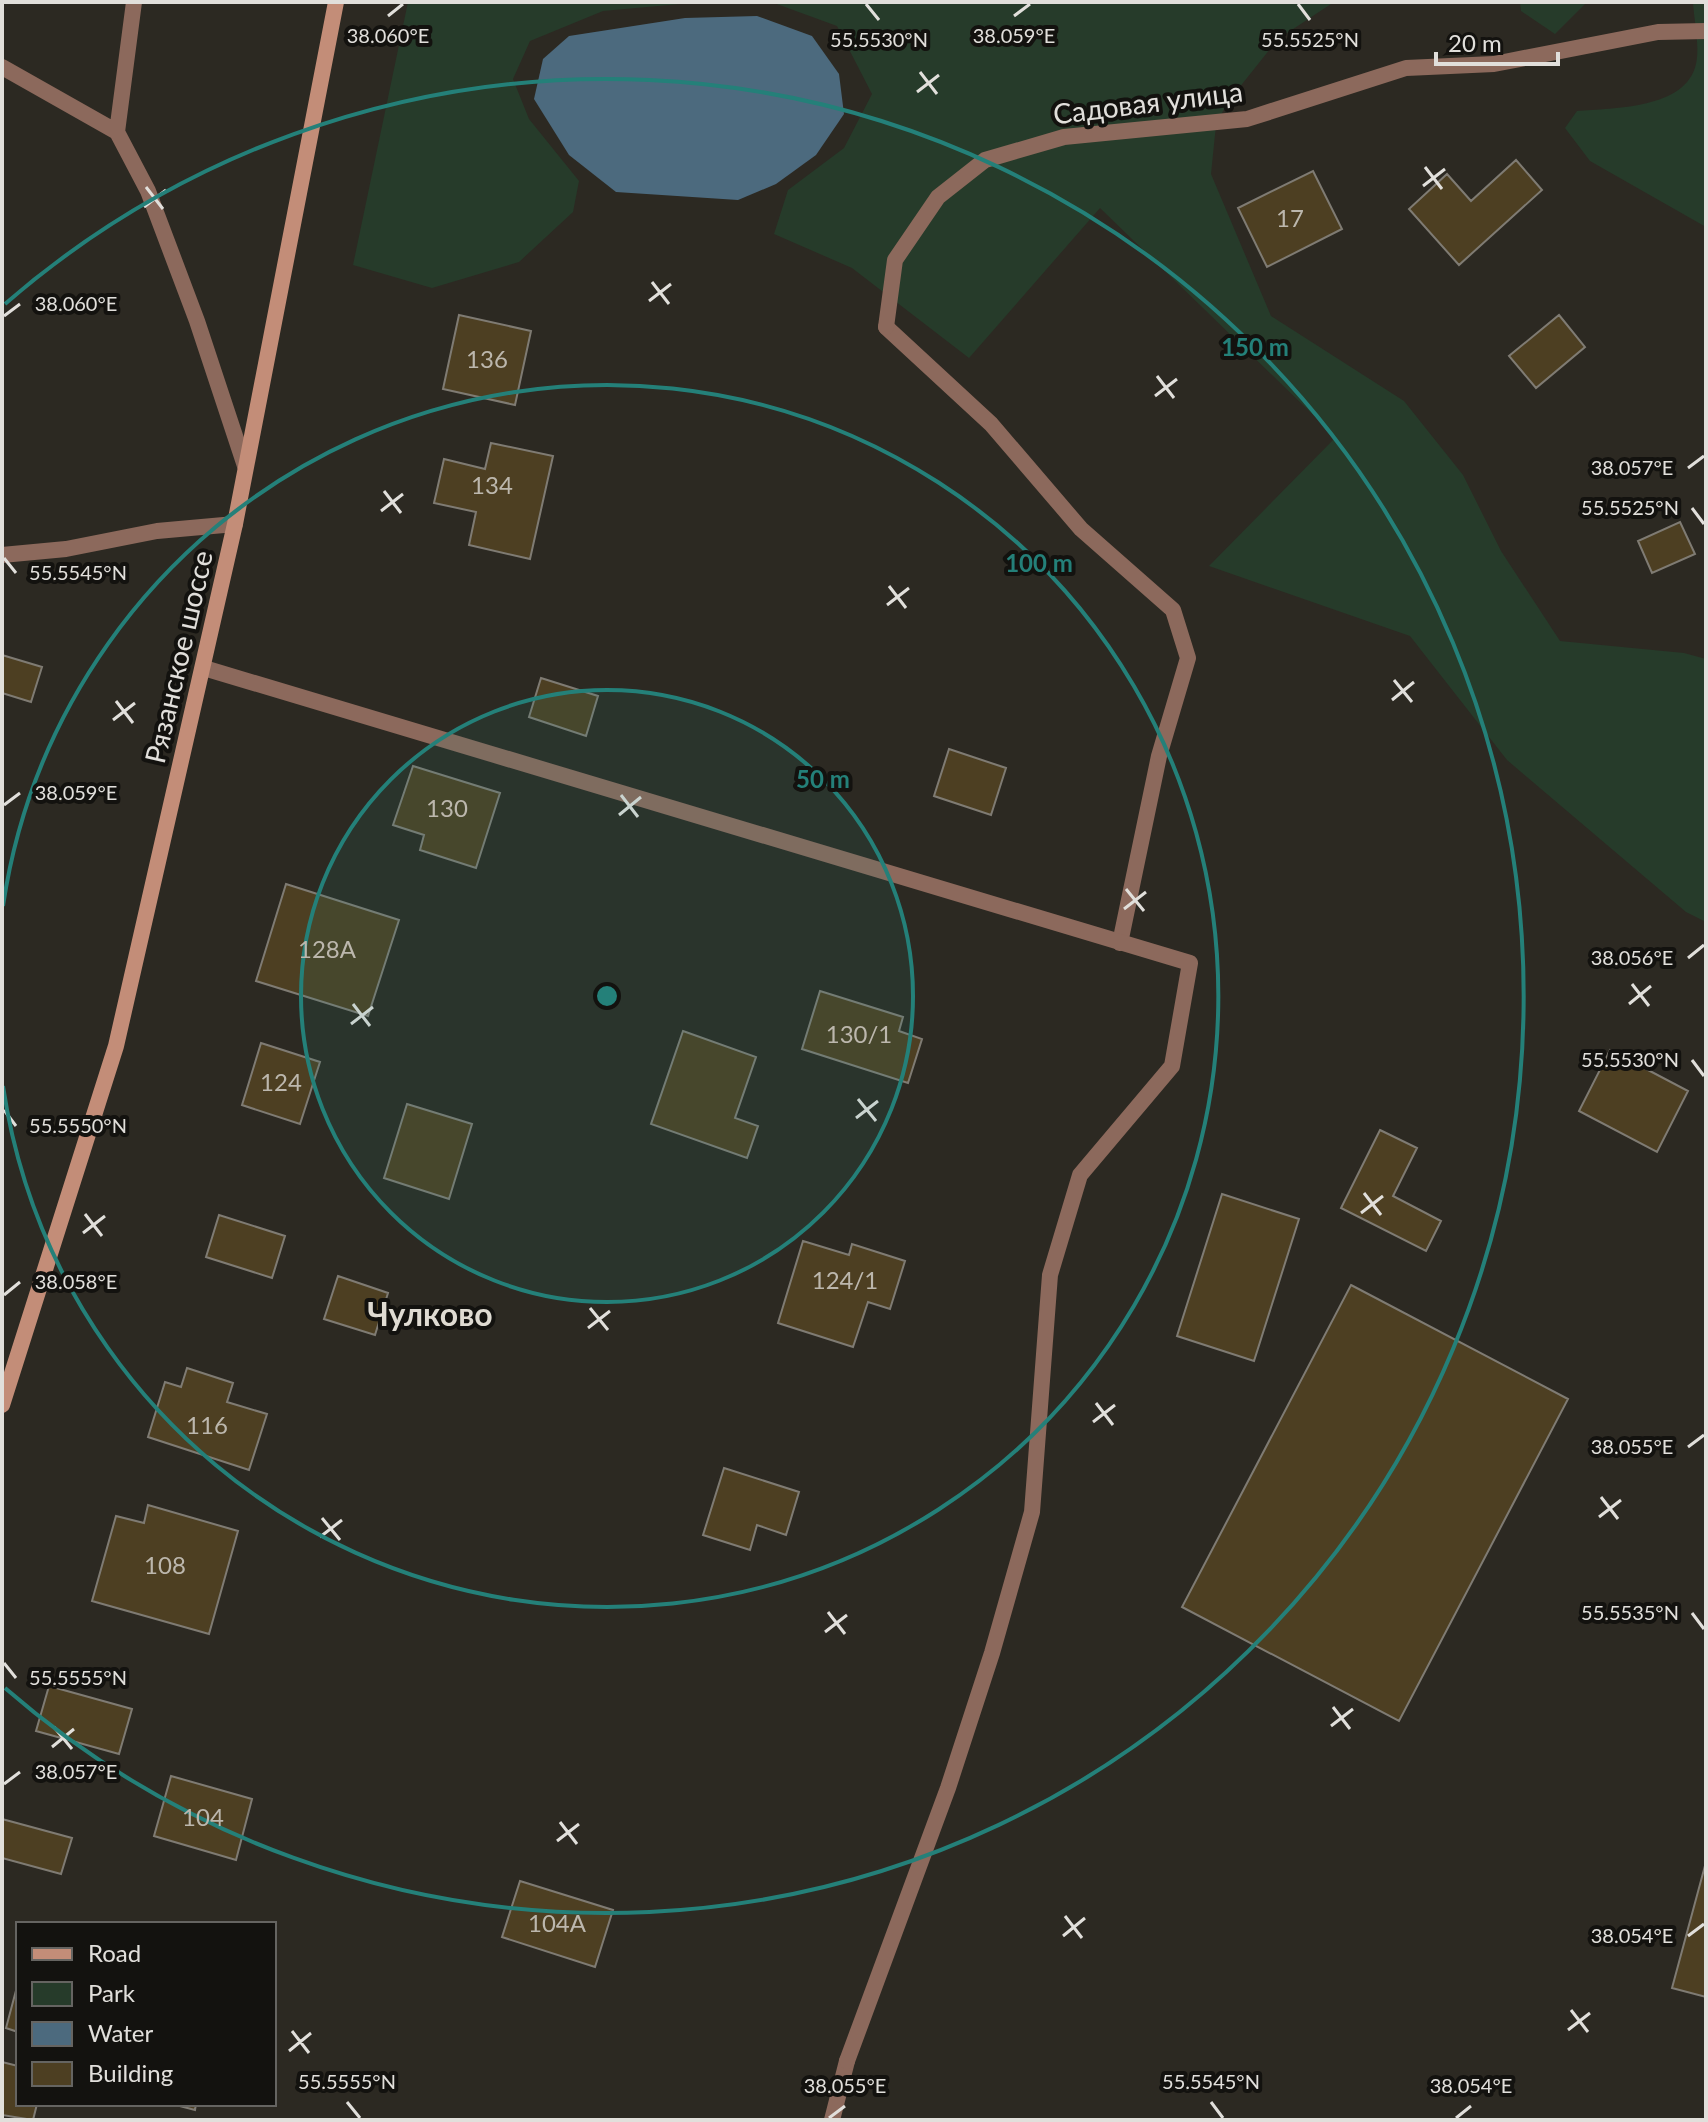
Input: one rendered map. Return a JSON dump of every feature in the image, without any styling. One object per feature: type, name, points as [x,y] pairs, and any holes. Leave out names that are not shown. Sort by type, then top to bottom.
[{"type":"main road","name":"Рязанское шоссе","points":[[2,1405],[116,1046],[235,524],[336,2]]},
{"type":"street","points":[[117,132],[134,2]]},
{"type":"street","name":"Садовая улица","points":[[1120,943],[1159,756],[1188,658],[1173,610],[1081,529],[991,424],[886,327],[895,260],[938,197],[985,160],[1064,137],[1247,119],[1406,68],[1494,64],[1658,32],[1706,31]]},
{"type":"street","points":[[2,67],[117,132],[148,191],[197,321],[245,466]]},
{"type":"street","points":[[2,555],[66,549],[157,531],[235,524]]},
{"type":"street","points":[[204,668],[1190,963],[1172,1066],[1080,1175],[1050,1275],[1032,1512],[992,1653],[948,1788],[847,2061],[832,2120]]},
{"type":"green space","points":[[408,2],[702,2],[603,11],[530,41],[513,79],[529,119],[579,181],[573,212],[519,262],[432,288],[353,265]]},
{"type":"green space","points":[[752,2],[1334,2],[1278,39],[1227,103],[1216,125],[1211,174],[1271,316],[1404,401],[1463,475],[1501,551],[1560,641],[1684,653],[1706,659],[1706,922],[1686,912],[1507,760],[1410,636],[1209,566],[1336,437],[1100,208],[969,358],[852,268],[774,234],[788,190],[844,148],[872,94],[837,26],[774,3]]},
{"type":"green space","points":[[1520,2],[1587,2],[1555,34],[1521,11]]},
{"type":"green space","points":[[1693,2],[1706,2],[1706,227],[1590,161],[1565,128],[1577,111],[1647,103],[1664,98],[1690,79],[1697,57]]},
{"type":"water","points":[[757,16],[812,36],[839,74],[844,114],[816,155],[776,184],[738,200],[616,192],[569,155],[534,99],[543,59],[569,36],[685,18]]},
{"type":"building","points":[[1516,160],[1542,190],[1459,265],[1409,209],[1447,174],[1471,201]]},
{"type":"building","points":[[1313,171],[1342,229],[1267,267],[1238,208]]},
{"type":"building","points":[[459,315],[531,331],[515,405],[443,389]]},
{"type":"building","points":[[1559,315],[1585,347],[1536,388],[1509,356]]},
{"type":"building","points":[[491,443],[553,456],[530,559],[469,545],[476,512],[434,503],[444,459],[485,469]]},
{"type":"building","points":[[1680,522],[1695,554],[1652,573],[1638,541]]},
{"type":"building","points":[[2,655],[42,667],[31,702],[2,693]]},
{"type":"building","points":[[541,678],[598,696],[586,736],[529,717]]},
{"type":"building","points":[[949,749],[1006,768],[991,815],[934,796]]},
{"type":"building","points":[[413,766],[500,793],[476,868],[420,850],[424,835],[393,825]]},
{"type":"building","points":[[286,884],[399,920],[368,1016],[256,981]]},
{"type":"building","points":[[820,991],[903,1017],[899,1031],[922,1039],[908,1083],[802,1049]]},
{"type":"building","points":[[683,1031],[756,1057],[735,1118],[758,1126],[747,1158],[651,1124]]},
{"type":"building","points":[[261,1043],[320,1062],[300,1124],[242,1105]]},
{"type":"building","points":[[1610,1050],[1688,1091],[1657,1152],[1579,1111]]},
{"type":"building","points":[[407,1104],[472,1124],[449,1199],[384,1178]]},
{"type":"building","points":[[1380,1130],[1417,1148],[1393,1196],[1441,1221],[1426,1251],[1341,1208]]},
{"type":"building","points":[[1222,1194],[1299,1219],[1254,1361],[1177,1336]]},
{"type":"building","points":[[219,1215],[285,1236],[272,1278],[206,1257]]},
{"type":"building","points":[[803,1241],[849,1255],[852,1244],[905,1261],[890,1309],[868,1302],[853,1347],[778,1323]]},
{"type":"building","points":[[338,1276],[388,1293],[375,1335],[324,1319]]},
{"type":"building","points":[[1351,1285],[1568,1399],[1399,1721],[1182,1607]]},
{"type":"building","points":[[187,1368],[233,1383],[227,1402],[267,1414],[249,1470],[148,1437],[165,1382],[181,1387]]},
{"type":"building","points":[[724,1468],[799,1492],[786,1535],[757,1525],[750,1550],[703,1535]]},
{"type":"building","points":[[148,1505],[238,1531],[209,1634],[92,1601],[116,1516],[144,1523]]},
{"type":"building","points":[[49,1686],[132,1709],[119,1754],[36,1731]]},
{"type":"building","points":[[171,1776],[252,1799],[236,1860],[154,1836]]},
{"type":"building","points":[[2,1819],[72,1838],[61,1874],[2,1858]]},
{"type":"building","points":[[1706,1862],[1706,1997],[1672,1988]]},
{"type":"building","points":[[520,1881],[613,1910],[595,1967],[502,1937]]},
{"type":"building","points":[[16,1990],[16,2031],[6,2028]]},
{"type":"building","points":[[2,2062],[16,2066],[16,2106],[36,2106],[33,2120],[2,2115]]},
{"type":"district","name":"Чулково","points":[[430,1315]]}]
